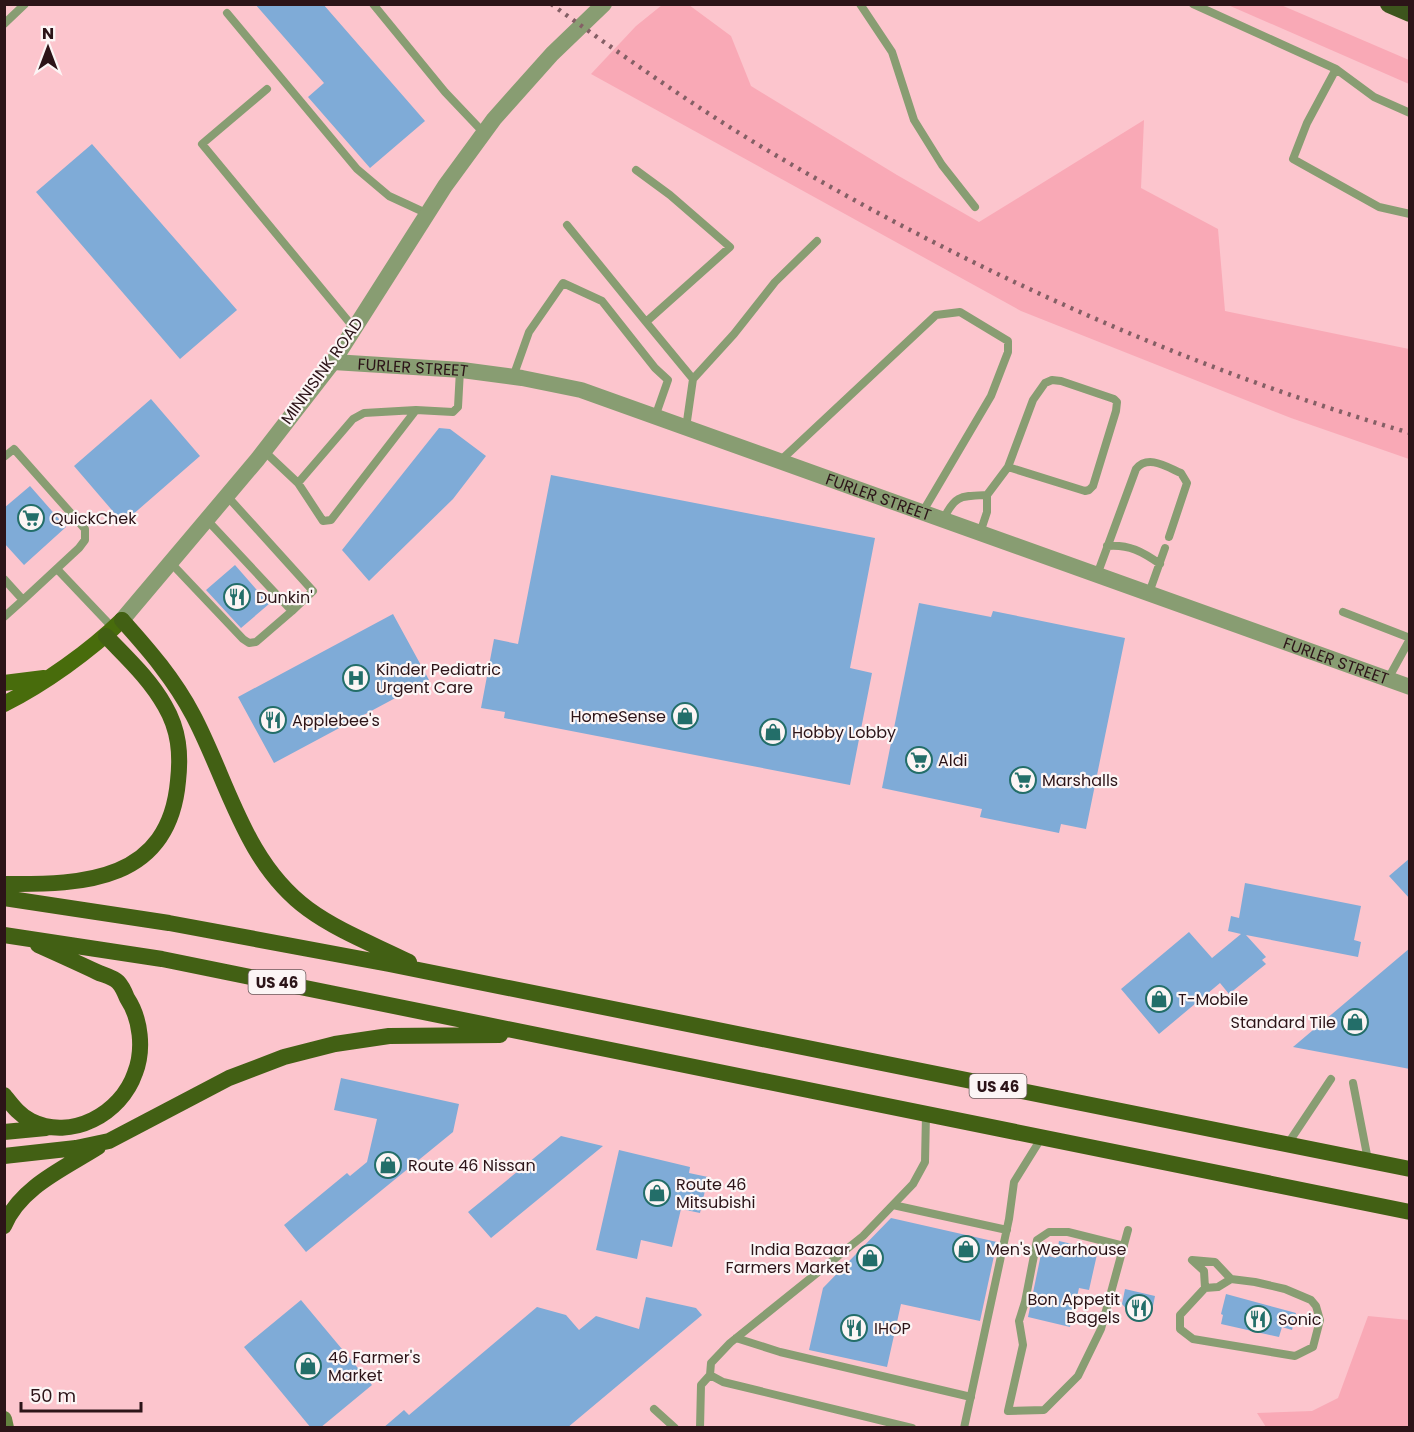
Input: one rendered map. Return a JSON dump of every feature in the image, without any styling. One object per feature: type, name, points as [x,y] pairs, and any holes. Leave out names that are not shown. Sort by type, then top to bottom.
[{"type":"highway","points":[[1389,4],[1410,13]]},
{"type":"highway","points":[[4,884],[69,883],[92,880],[124,869],[148,852],[161,838],[171,817],[177,794],[180,760],[177,734],[166,707],[114,628]]},
{"type":"highway","points":[[114,628],[153,654],[182,695],[252,845],[270,872],[307,909],[431,972]]},
{"type":"highway","name":"US 46","points":[[4,898],[169,923],[431,972],[1410,1169]]},
{"type":"highway","points":[[4,1132],[65,1128],[96,1119],[116,1103],[133,1081],[139,1058],[139,1031],[132,1005],[118,981],[13,936]]},
{"type":"highway","name":"US 46","points":[[13,936],[162,959],[1410,1212]]},
{"type":"highway","points":[[4,1226],[20,1202],[39,1184],[109,1141],[229,1078],[284,1057],[335,1044],[389,1036],[532,1034]]},
{"type":"highway","points":[[4,1095],[13,1107],[30,1121],[52,1128]]},
{"type":"highway","points":[[4,1156],[76,1148],[109,1141]]},
{"type":"main road","name":"MINNISINK ROAD","points":[[4,704],[24,694],[114,628]]},
{"type":"main road","points":[[4,683],[48,677]]},
{"type":"main road","points":[[4,1419],[6,1428]]},
{"type":"street","name":"MINNISINK ROAD","points":[[114,628],[227,496],[333,362],[483,132],[552,54],[604,4]]},
{"type":"street","name":"FURLER STREET","points":[[333,362],[460,370],[581,390],[1410,687]]},
{"type":"lane","points":[[4,24],[25,4]]},
{"type":"lane","points":[[373,4],[446,92],[483,132]]},
{"type":"lane","points":[[860,4],[892,52],[914,120],[942,165],[975,207]]},
{"type":"lane","points":[[1193,4],[1336,69],[1374,97],[1410,113]]},
{"type":"lane","points":[[227,12],[357,169],[389,196],[428,214]]},
{"type":"lane","points":[[1336,69],[1306,123],[1293,159],[1379,207],[1410,214]]},
{"type":"lane","points":[[267,89],[202,144],[354,328]]},
{"type":"lane","points":[[636,170],[670,195],[730,247],[646,322]]},
{"type":"lane","points":[[567,225],[693,379]]},
{"type":"lane","points":[[686,428],[693,379],[734,334],[775,282],[817,241]]},
{"type":"lane","points":[[513,377],[529,332],[563,283],[602,301],[655,368],[668,380],[656,417]]},
{"type":"lane","points":[[779,461],[936,315],[960,312],[1008,340],[1008,352],[991,396],[922,513]]},
{"type":"lane","points":[[298,483],[353,419],[364,413],[416,410],[453,412],[458,407],[460,370]]},
{"type":"lane","points":[[980,533],[987,512],[987,495],[1008,467],[1033,400],[1045,383],[1052,380],[1061,381],[1117,402],[1100,465],[1093,486],[1089,490],[1085,491],[1008,467]]},
{"type":"lane","points":[[264,451],[298,483],[323,521],[331,520],[416,410]]},
{"type":"lane","points":[[4,457],[14,449],[85,529],[85,540],[4,617]]},
{"type":"lane","points":[[1097,575],[1139,464],[1149,461],[1181,473],[1186,483],[1169,537]]},
{"type":"lane","points":[[944,520],[952,503],[966,495],[987,495]]},
{"type":"lane","points":[[169,562],[249,643],[256,642],[313,591],[227,496]]},
{"type":"lane","points":[[207,520],[292,611]]},
{"type":"lane","points":[[1107,546],[1120,545],[1131,548],[1144,553],[1160,564]]},
{"type":"lane","points":[[1149,593],[1165,548]]},
{"type":"lane","points":[[57,569],[114,628]]},
{"type":"lane","points":[[4,579],[24,600]]},
{"type":"lane","points":[[1343,612],[1410,639],[1388,679]]},
{"type":"lane","points":[[1287,1145],[1331,1079]]},
{"type":"lane","points":[[1353,1083],[1368,1160]]},
{"type":"lane","points":[[700,1428],[701,1385],[710,1375],[711,1363],[735,1338],[863,1236],[913,1184],[925,1162],[926,1114]]},
{"type":"lane","points":[[964,1428],[1007,1230],[1014,1182],[1042,1137]]},
{"type":"lane","points":[[893,1205],[1007,1230]]},
{"type":"lane","points":[[1124,1246],[1068,1232],[1048,1232],[1038,1239],[1019,1321],[1023,1345],[1008,1411],[1044,1410],[1078,1376],[1101,1329],[1124,1246],[1128,1230]]},
{"type":"lane","points":[[1205,1288],[1204,1271],[1192,1260],[1215,1262],[1231,1279]]},
{"type":"lane","points":[[1231,1279],[1285,1289],[1311,1300],[1316,1306],[1320,1320],[1313,1347],[1295,1356],[1193,1339],[1180,1329],[1180,1315],[1205,1288],[1218,1287],[1231,1279]]},
{"type":"lane","points":[[735,1338],[780,1352],[971,1397]]},
{"type":"lane","points":[[710,1375],[723,1382],[912,1428]]},
{"type":"lane","points":[[654,1409],[675,1428]]},
{"type":"shaded area","points":[[662,5],[689,5],[731,36],[751,86],[979,222],[1144,120],[1141,188],[1218,229],[1225,311],[1409,349],[1409,459],[1291,418],[1021,311],[591,74],[636,26]]},
{"type":"shaded area","points":[[1228,5],[1281,5],[1409,60],[1409,84]]},
{"type":"shaded area","points":[[1368,1316],[1409,1320],[1409,1427],[1266,1427],[1257,1413],[1312,1411],[1338,1398]]},
{"type":"building","points":[[255,4],[323,4],[425,121],[370,168],[308,97],[324,83]]},
{"type":"building","points":[[92,144],[237,310],[180,359],[36,192]]},
{"type":"building","points":[[151,399],[200,456],[123,523],[74,466]]},
{"type":"building","points":[[439,428],[450,429],[486,456],[453,499],[369,581],[342,550]]},
{"type":"building","points":[[551,475],[875,538],[850,668],[872,673],[850,785],[504,718],[505,712],[481,708],[494,639],[518,644]]},
{"type":"building","name":"QuickChek","points":[[30,486],[66,527],[24,565],[4,543],[4,508]]},
{"type":"building","name":"Dunkin'","points":[[235,565],[269,604],[241,628],[206,590]]},
{"type":"building","points":[[919,603],[991,617],[993,611],[1125,638],[1086,829],[1061,824],[1059,833],[980,817],[982,809],[882,788]]},
{"type":"building","points":[[393,614],[429,680],[274,763],[238,697]]},
{"type":"building","points":[[1410,858],[1410,899],[1389,876]]},
{"type":"building","points":[[1245,883],[1361,906],[1354,940],[1361,942],[1358,957],[1246,935],[1266,957],[1262,960],[1266,964],[1229,994],[1220,983],[1159,1034],[1121,989],[1189,932],[1212,958],[1241,934],[1228,931],[1231,916],[1239,918]]},
{"type":"building","points":[[1410,948],[1410,1069],[1293,1047]]},
{"type":"building","name":"Route 46 Nissan","points":[[341,1078],[459,1104],[453,1132],[306,1252],[284,1225],[347,1173],[350,1176],[367,1162],[377,1119],[334,1110]]},
{"type":"building","points":[[561,1136],[603,1146],[491,1238],[468,1212]]},
{"type":"building","name":"Route 46 Mitsubishi","points":[[619,1150],[690,1167],[689,1173],[708,1177],[700,1213],[681,1209],[672,1247],[641,1240],[637,1259],[596,1250]]},
{"type":"building","points":[[891,1218],[997,1242],[980,1321],[901,1304],[887,1367],[809,1350],[823,1288]]},
{"type":"building","points":[[1059,1241],[1098,1250],[1089,1290],[1079,1288],[1070,1327],[1028,1317],[1041,1254],[1056,1258]]},
{"type":"building","name":"Bon Appetit Bagels","points":[[1125,1289],[1155,1296],[1152,1311],[1137,1321],[1122,1304]]},
{"type":"building","name":"Sonic","points":[[1226,1294],[1296,1313],[1292,1330],[1282,1327],[1279,1337],[1221,1324]]},
{"type":"building","points":[[646,1297],[696,1308],[702,1315],[567,1428],[383,1428],[404,1410],[409,1415],[537,1307],[566,1315],[579,1330],[596,1316],[639,1329]]},
{"type":"building","name":"46 Farmer's Market","points":[[301,1300],[372,1385],[320,1428],[311,1428],[244,1347]]},
{"type":"railway","points":[[551,4],[660,81],[744,136],[847,196],[924,237],[1082,313],[1163,347],[1327,407],[1410,433]]},
{"type":"place","name":"QuickChek","points":[[31,518]]},
{"type":"place","name":"Dunkin'","points":[[237,597]]},
{"type":"place","name":"Kinder Pediatric Urgent Care","points":[[356,678]]},
{"type":"place","name":"HomeSense","points":[[685,716]]},
{"type":"place","name":"Applebee's","points":[[273,720]]},
{"type":"place","name":"Hobby Lobby","points":[[773,732]]},
{"type":"place","name":"Aldi","points":[[919,760]]},
{"type":"place","name":"Marshalls","points":[[1023,780]]},
{"type":"place","name":"T-Mobile","points":[[1159,999]]},
{"type":"place","name":"Standard Tile","points":[[1355,1022]]},
{"type":"place","name":"Route 46 Nissan","points":[[388,1165]]},
{"type":"place","name":"Route 46 Mitsubishi","points":[[657,1193]]},
{"type":"place","name":"Men's Wearhouse","points":[[966,1249]]},
{"type":"place","name":"India Bazaar Farmers Market","points":[[870,1258]]},
{"type":"place","name":"Bon Appetit Bagels","points":[[1139,1308]]},
{"type":"place","name":"Sonic","points":[[1258,1319]]},
{"type":"place","name":"IHOP","points":[[854,1328]]},
{"type":"place","name":"46 Farmer's Market","points":[[308,1366]]}]
